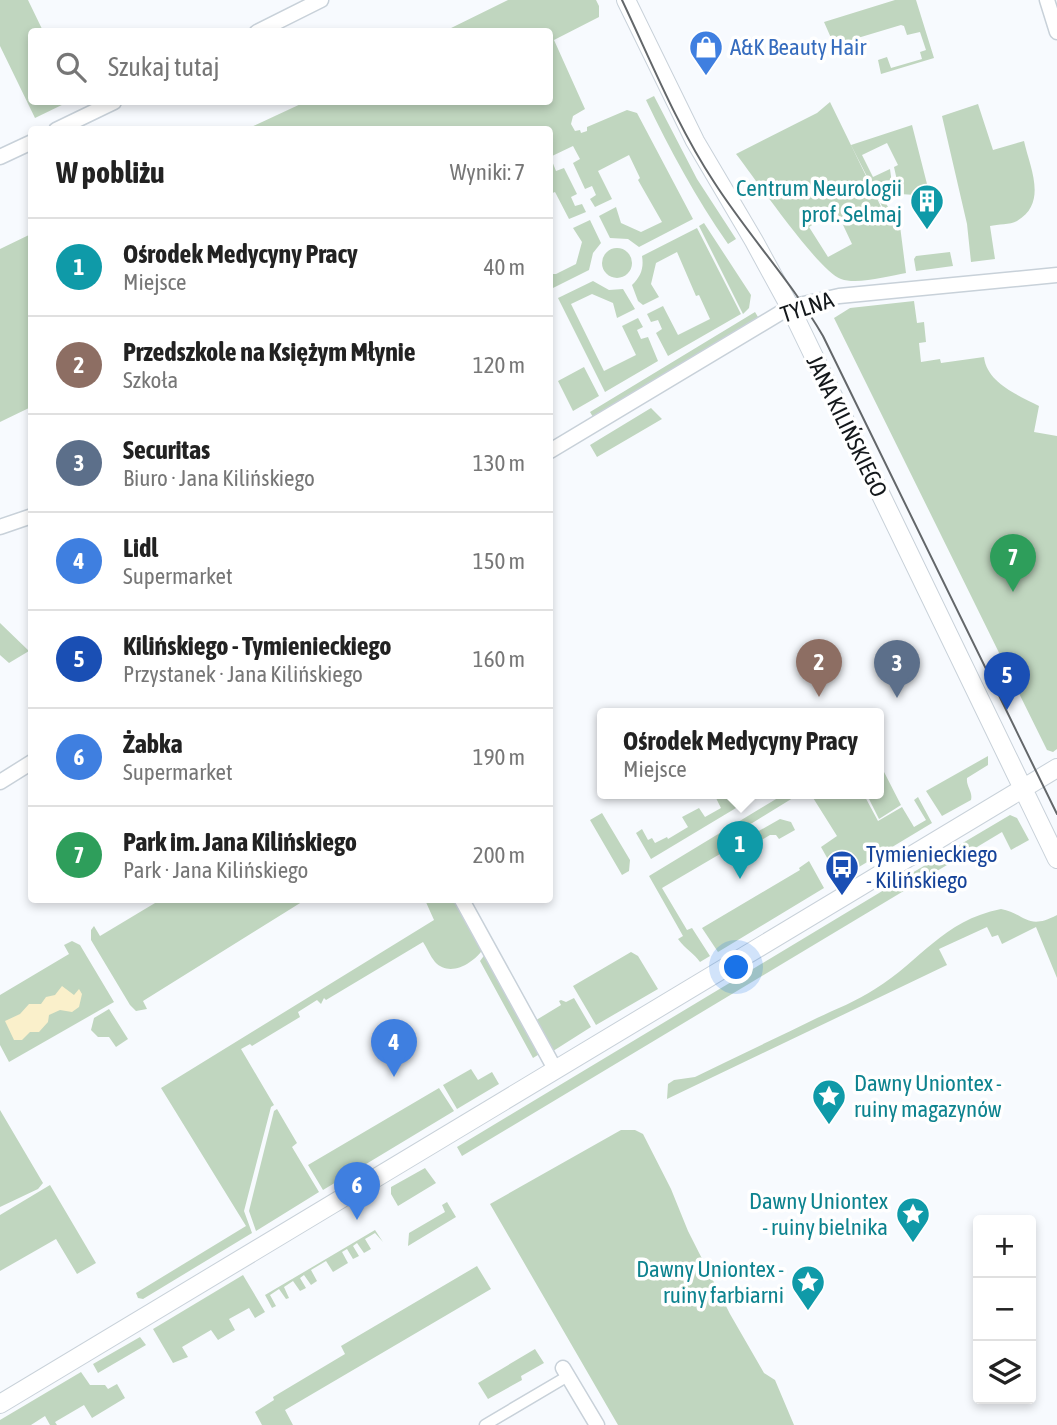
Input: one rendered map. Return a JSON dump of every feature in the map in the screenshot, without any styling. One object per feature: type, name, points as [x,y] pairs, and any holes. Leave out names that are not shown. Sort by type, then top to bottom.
[{"type":"street","points":[[265,28],[321,0]]},
{"type":"street","name":"JANA KILIŃSKIEGO","points":[[626,0],[695,141],[790,307],[1057,859]]},
{"type":"street","points":[[1047,0],[1057,32]]},
{"type":"street","points":[[65,126],[108,105]]},
{"type":"street","points":[[0,157],[28,144]]},
{"type":"street","name":"TYLNA","points":[[553,449],[790,307],[839,296],[1057,275]]},
{"type":"street","points":[[0,527],[28,517]]},
{"type":"street","points":[[0,782],[28,764]]},
{"type":"street","points":[[0,1404],[1057,768]]},
{"type":"street","points":[[464,903],[555,1069]]},
{"type":"street","points":[[485,1425],[566,1372],[597,1425]]},
{"type":"green space","points":[[0,0],[28,0],[42,28],[28,28],[28,104],[0,46]]},
{"type":"green space","points":[[508,0],[596,0],[599,17],[554,40],[585,109],[573,116],[571,124],[575,131],[580,130],[581,133],[587,131],[587,127],[627,110],[637,113],[693,219],[639,247],[628,239],[610,238],[599,216],[616,207],[621,223],[641,232],[662,222],[638,180],[640,178],[629,155],[598,171],[612,199],[595,207],[590,199],[596,195],[592,186],[585,189],[573,163],[580,159],[573,146],[553,156],[553,126],[253,126],[299,105],[553,105],[553,28],[451,28]]},
{"type":"green space","points":[[895,0],[916,0],[934,58],[881,74],[878,60],[887,57],[891,68],[922,59],[920,52],[926,50],[920,32],[907,35],[901,25],[841,43],[843,55],[839,56],[824,22]]},
{"type":"green space","points":[[654,96],[697,179],[736,239],[728,244],[694,191],[655,119],[646,100]]},
{"type":"green space","points":[[830,102],[887,219],[899,218],[906,273],[848,281],[831,272],[803,242],[736,154],[817,113]],"holes":[[[836,210],[852,244],[828,257],[809,227]]]},
{"type":"green space","points":[[978,104],[993,150],[1024,141],[1033,173],[1034,195],[1032,205],[1017,221],[990,226],[995,259],[971,262],[967,224],[942,116]]},
{"type":"green space","points":[[29,105],[62,105],[35,118]]},
{"type":"green space","points":[[912,125],[927,184],[915,195],[900,194],[894,167],[898,165],[887,143],[862,155],[873,177],[890,169],[893,191],[882,196],[893,216],[888,218],[851,145]]},
{"type":"green space","points":[[553,164],[556,171],[564,168],[577,194],[571,197],[575,206],[582,204],[586,212],[569,219],[555,192],[553,193]]},
{"type":"green space","points":[[590,220],[601,243],[593,253],[589,270],[553,288],[553,274],[576,264],[582,242],[573,228]]},
{"type":"green space","points":[[704,223],[751,295],[749,308],[743,314],[699,226]]},
{"type":"green space","points":[[697,228],[741,314],[668,356],[656,333],[662,329],[658,320],[651,322],[647,314],[663,306],[678,335],[710,319],[699,295],[696,296],[677,252],[656,263],[651,284],[659,297],[643,305],[638,301],[632,285],[641,272],[642,256]]},
{"type":"green space","points":[[28,235],[28,408],[0,422],[0,249]]},
{"type":"green space","points":[[617,248],[628,252],[632,263],[628,274],[617,278],[606,274],[602,263],[606,252]]},
{"type":"green space","points":[[950,252],[953,266],[916,271],[916,256]]},
{"type":"green space","points":[[593,281],[609,290],[623,289],[635,309],[617,318],[613,303],[592,294],[571,304],[604,371],[636,355],[622,326],[638,318],[643,327],[637,330],[641,339],[648,337],[658,361],[605,392],[558,298]]},
{"type":"green space","points":[[914,301],[917,323],[924,322],[926,342],[919,343],[921,362],[940,359],[941,363],[984,357],[986,366],[997,381],[1013,393],[1039,406],[1034,432],[1057,436],[1057,749],[1053,752],[1047,750],[834,318],[850,308]]},
{"type":"green space","points":[[755,312],[758,317],[593,417],[590,412]]},
{"type":"green space","points":[[584,367],[599,396],[573,411],[558,381]]},
{"type":"green space","points":[[651,408],[662,419],[597,457],[590,445]]},
{"type":"green space","points":[[0,623],[28,652],[9,663],[0,655]]},
{"type":"green space","points":[[988,756],[988,765],[967,778],[971,800],[942,816],[926,791]]},
{"type":"green space","points":[[884,772],[901,805],[879,819],[869,799],[884,799]]},
{"type":"green space","points":[[918,797],[932,823],[839,879],[821,847],[837,836],[814,799],[866,799],[878,821],[902,807],[914,827],[926,820],[914,800]]},
{"type":"green space","points":[[716,799],[751,799],[651,859],[636,833],[642,829],[648,840],[652,838],[655,843],[688,827],[682,817],[699,808],[705,817],[721,808]]},
{"type":"green space","points":[[776,799],[791,799],[736,833],[720,854],[662,888],[687,930],[692,928],[710,956],[700,962],[678,939],[683,936],[649,876]]},
{"type":"green space","points":[[602,813],[630,860],[629,871],[622,875],[590,820]]},
{"type":"green space","points":[[1010,815],[1017,818],[1029,840],[1011,850],[1002,832],[462,1156],[457,1147],[903,878],[905,881],[913,876],[912,873]]},
{"type":"green space","points":[[780,819],[791,822],[795,830],[779,839],[776,835],[770,835],[730,859],[741,841]]},
{"type":"green space","points":[[809,861],[824,888],[718,952],[702,928],[800,870],[799,868]]},
{"type":"green space","points":[[155,903],[300,903],[143,1001],[147,1009],[136,1011],[91,940],[94,926],[100,936]]},
{"type":"green space","points":[[426,903],[458,903],[483,949],[461,967],[448,969],[435,962],[423,942],[326,1000],[324,998],[321,1004],[317,1000],[298,1012],[300,1017],[252,1046],[250,1044],[241,1049],[274,1105],[271,1107],[244,1211],[252,1233],[143,1299],[138,1298],[136,1293],[246,1226],[161,1088],[434,920]]},
{"type":"green space","points":[[1001,909],[1039,922],[1057,915],[1057,978],[1036,927],[1002,944],[998,935],[992,937],[987,927],[939,949],[947,965],[667,1099],[668,1084],[674,1080],[695,1077],[861,997],[891,978],[963,922]]},
{"type":"green space","points":[[72,941],[80,945],[114,1002],[9,1062],[0,1045],[0,995],[69,954],[64,945]]},
{"type":"green space","points":[[631,952],[638,956],[658,989],[596,1025],[573,986]]},
{"type":"green space","points":[[486,953],[541,1053],[533,1058],[480,961]]},
{"type":"green space","points":[[574,998],[591,1027],[550,1053],[533,1022],[561,1005],[559,1001],[566,1002]]},
{"type":"green space","points":[[109,1009],[128,1039],[116,1047],[109,1037],[98,1037],[91,1030],[94,1018]]},
{"type":"green space","points":[[471,1069],[478,1080],[492,1072],[499,1084],[457,1109],[443,1085]]},
{"type":"green space","points":[[439,1088],[454,1111],[323,1190],[308,1165]]},
{"type":"green space","points":[[277,1109],[297,1143],[292,1147],[319,1192],[256,1231],[249,1211],[274,1111]]},
{"type":"green space","points":[[0,1110],[43,1183],[38,1189],[0,1207]]},
{"type":"green space","points":[[621,1130],[635,1130],[643,1134],[730,1314],[764,1373],[775,1380],[794,1425],[618,1425],[490,1204]]},
{"type":"green space","points":[[425,1168],[436,1183],[398,1206],[391,1194],[391,1187]]},
{"type":"green space","points":[[50,1185],[96,1263],[77,1274],[56,1239],[0,1271],[0,1215]]},
{"type":"green space","points":[[447,1202],[456,1217],[408,1246],[409,1233],[445,1212],[442,1205]]},
{"type":"green space","points":[[375,1230],[383,1242],[375,1233],[365,1239],[371,1249],[364,1253],[357,1243],[353,1246],[359,1256],[353,1259],[347,1249],[342,1252],[348,1263],[333,1272],[326,1261],[311,1270],[317,1281],[311,1285],[304,1275],[300,1278],[306,1288],[300,1291],[293,1281],[284,1287],[289,1298],[286,1299],[279,1289],[270,1295],[276,1306],[272,1308],[265,1295]]},
{"type":"green space","points":[[477,1266],[491,1289],[285,1410],[293,1425],[262,1425],[255,1412],[274,1400],[273,1397],[345,1354],[341,1346]]},
{"type":"green space","points":[[243,1275],[265,1312],[255,1318],[249,1308],[229,1319],[235,1330],[218,1340],[211,1330],[182,1347],[188,1357],[173,1363],[153,1329]]},
{"type":"green space","points":[[140,1337],[146,1345],[98,1373],[93,1364]]},
{"type":"green space","points":[[535,1349],[544,1363],[521,1376],[522,1380],[488,1399],[478,1383]]},
{"type":"green space","points":[[81,1372],[90,1385],[105,1385],[108,1389],[117,1384],[125,1398],[92,1418],[84,1405],[55,1422],[57,1425],[50,1425],[45,1416],[31,1425],[0,1425],[0,1420]]},
{"type":"sand","points":[[62,986],[74,995],[79,989],[82,994],[79,1007],[72,1012],[60,1010],[49,1015],[48,1022],[39,1032],[30,1032],[22,1040],[14,1040],[5,1021],[20,1014],[29,1004],[41,1004],[46,997],[55,995]]},
{"type":"tram line","points":[[622,0],[665,93],[701,161],[727,202],[797,296],[823,336],[1057,814]]},
{"type":"place","name":"A&K Beauty Hair","points":[[706,77]]},
{"type":"place","name":"Centrum Neurologii prof. Selmaj","points":[[927,231]]},
{"type":"place","name":"Park im. Jana Kilińskiego","points":[[1013,592]]},
{"type":"place","name":"Przedszkole na Księżym Młynie","points":[[819,697]]},
{"type":"place","name":"Securitas","points":[[897,698]]},
{"type":"place","name":"Kilińskiego - Tymienieckiego","points":[[1007,710]]},
{"type":"place","name":"Ośrodek Medycyny Pracy","points":[[740,879]]},
{"type":"place","name":"Tymienieckiego - Kilińskiego","points":[[842,897]]},
{"type":"place","name":"Lidl","points":[[394,1077]]},
{"type":"place","name":"Dawny Uniontex - ruiny magazynów","points":[[829,1126]]},
{"type":"place","name":"Żabka","points":[[357,1220]]},
{"type":"place","name":"Dawny Uniontex - ruiny bielnika","points":[[913,1244]]},
{"type":"place","name":"Dawny Uniontex - ruiny farbiarni","points":[[808,1312]]}]
